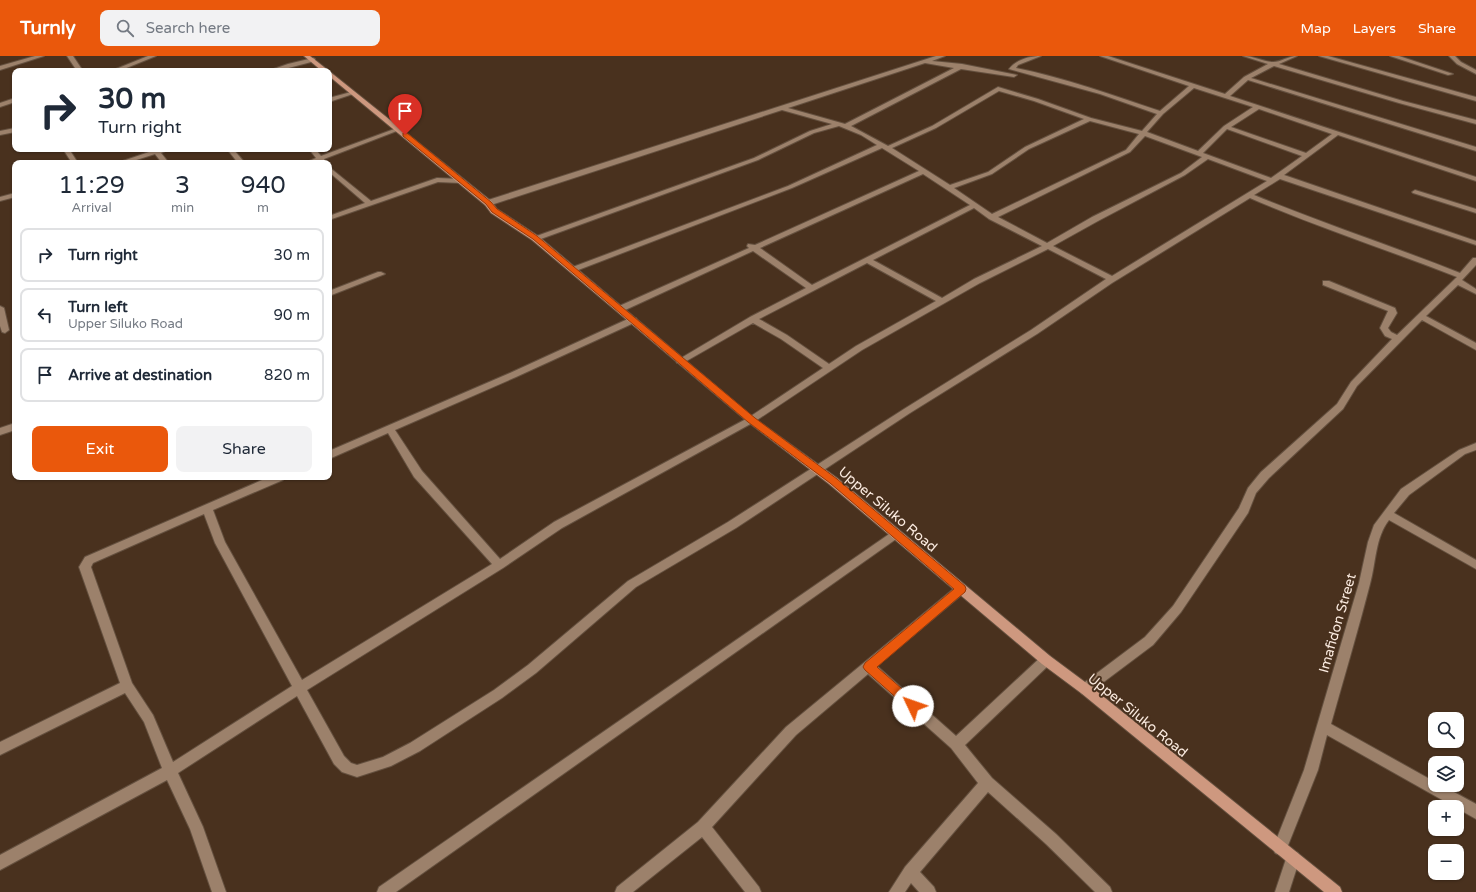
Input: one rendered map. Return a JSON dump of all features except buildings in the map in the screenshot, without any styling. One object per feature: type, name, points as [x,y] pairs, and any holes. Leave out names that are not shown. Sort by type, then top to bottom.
[{"type":"main road","points":[[307,56],[322,68]]},
{"type":"main road","name":"Upper Siluko Road","points":[[332,76],[488,203],[494,211],[535,238],[752,420],[818,469],[1046,660],[1085,689],[1335,892]]},
{"type":"street","points":[[0,68],[41,56]]},
{"type":"street","points":[[70,56],[78,68]]},
{"type":"street","points":[[122,68],[153,56]]},
{"type":"street","points":[[488,203],[942,56]]},
{"type":"street","points":[[573,270],[790,187],[934,127],[998,89],[1011,77],[1016,64],[1038,56]]},
{"type":"street","points":[[1103,56],[1476,179]]},
{"type":"street","points":[[1246,56],[1401,102],[1476,122]]},
{"type":"street","points":[[1225,97],[1239,82],[1258,70],[1293,56]]},
{"type":"street","points":[[1322,56],[1476,99]]},
{"type":"street","points":[[1394,56],[1450,74]]},
{"type":"street","points":[[1452,56],[1459,63],[1476,72]]},
{"type":"street","points":[[280,68],[313,60]]},
{"type":"street","points":[[923,62],[962,66],[1011,77],[1041,75],[1102,93],[1161,113]]},
{"type":"street","points":[[846,126],[962,66]]},
{"type":"street","points":[[1246,78],[1476,149]]},
{"type":"street","points":[[992,217],[1128,151],[1161,113],[1193,86]]},
{"type":"street","points":[[998,89],[1036,100],[1089,119],[1143,133],[1208,156],[1476,243]]},
{"type":"street","points":[[332,99],[353,93]]},
{"type":"street","points":[[0,105],[12,101]]},
{"type":"street","points":[[782,108],[846,126],[886,146],[992,217],[1112,279]]},
{"type":"street","points":[[1200,153],[1226,127],[1258,108]]},
{"type":"street","points":[[949,188],[990,173],[1027,148],[1089,119]]},
{"type":"street","points":[[535,238],[756,159],[812,132],[838,124]]},
{"type":"street","points":[[1226,127],[1307,155]]},
{"type":"street","points":[[323,160],[399,129]]},
{"type":"street","points":[[0,133],[12,131]]},
{"type":"street","points":[[207,509],[220,543],[339,760],[347,768],[357,771],[386,762],[415,747],[516,681],[632,584],[732,525],[907,411],[1034,332],[1112,279],[1276,178],[1337,133]]},
{"type":"street","points":[[128,160],[150,152]]},
{"type":"street","points":[[158,152],[164,160]]},
{"type":"street","points":[[233,152],[239,160]]},
{"type":"street","points":[[0,863],[170,771],[262,711],[499,565],[558,525],[752,420],[828,368],[940,300],[1047,246],[1095,218],[1183,174],[1208,156]]},
{"type":"street","points":[[332,217],[437,180],[443,175],[445,169]]},
{"type":"street","points":[[617,306],[752,248],[924,171]]},
{"type":"street","points":[[332,172],[370,204]]},
{"type":"street","points":[[437,180],[461,181]]},
{"type":"street","points":[[1416,192],[1476,211]]},
{"type":"street","points":[[1249,195],[1303,218],[1371,241],[1460,279],[1476,292]]},
{"type":"street","points":[[0,199],[12,196]]},
{"type":"street","points":[[752,248],[819,214],[851,201]]},
{"type":"street","points":[[680,361],[754,319],[975,205]]},
{"type":"street","points":[[752,248],[810,290]]},
{"type":"street","points":[[867,260],[940,300]]},
{"type":"street","points":[[1085,689],[1149,641],[1165,624],[1244,510],[1252,492],[1261,481],[1325,420],[1340,408],[1353,384],[1460,279],[1476,260]]},
{"type":"street","points":[[332,293],[381,274]]},
{"type":"street","points":[[1326,283],[1392,310],[1393,313],[1384,328],[1388,334],[1398,339]]},
{"type":"street","points":[[0,308],[3,331]]},
{"type":"street","points":[[1421,316],[1476,347]]},
{"type":"street","points":[[754,319],[784,337],[828,368]]},
{"type":"street","points":[[332,454],[633,320]]},
{"type":"street","points":[[0,432],[12,427]]},
{"type":"street","points":[[390,428],[418,474],[499,565]]},
{"type":"street","name":"Imafidon Street","points":[[1280,848],[1311,770],[1365,582],[1373,542],[1379,525],[1405,492],[1462,452],[1476,446]]},
{"type":"street","points":[[215,891],[196,827],[170,771],[149,719],[127,686],[85,567],[89,560],[272,480]]},
{"type":"street","points":[[1387,514],[1476,565]]},
{"type":"street","points":[[384,892],[895,534]]},
{"type":"street","points":[[622,892],[703,827],[791,731],[961,589]]},
{"type":"street","points":[[956,744],[1046,660]]},
{"type":"street","points":[[869,667],[956,744],[987,783],[1051,839],[1105,892]]},
{"type":"street","points":[[0,749],[127,686]]},
{"type":"street","points":[[1323,726],[1476,812]]},
{"type":"street","points":[[896,892],[910,872],[987,783]]},
{"type":"street","points":[[703,827],[754,892]]},
{"type":"street","points":[[1282,892],[1293,858]]},
{"type":"street","points":[[910,872],[928,892]]},
{"type":"route","points":[[405,135],[488,203],[494,211],[535,238],[752,420],[833,481],[961,589],[869,667],[913,706]]}]
